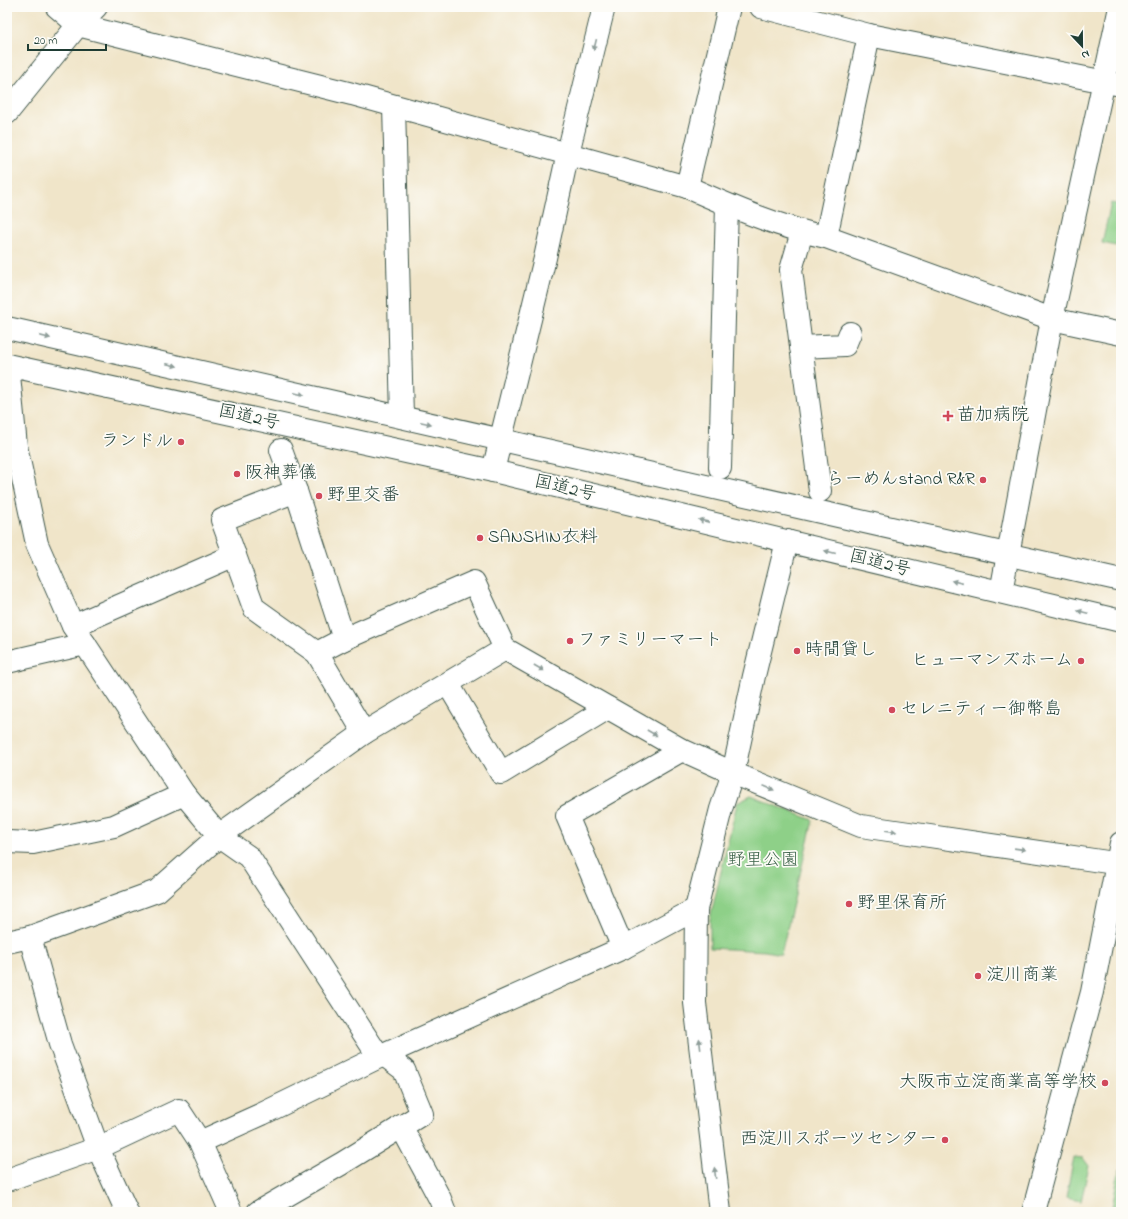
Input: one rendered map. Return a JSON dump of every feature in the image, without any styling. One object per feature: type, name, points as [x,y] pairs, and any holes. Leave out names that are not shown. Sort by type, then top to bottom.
[{"type":"main road","points":[[57,7],[78,25],[394,106],[568,153],[687,188],[727,205],[802,232],[826,237],[1052,318],[1121,334]]},
{"type":"main road","points":[[7,113],[78,25],[96,7]]},
{"type":"main road","points":[[493,472],[604,7]]},
{"type":"main road","points":[[687,188],[729,7]]},
{"type":"main road","points":[[761,7],[869,35],[1112,83]]},
{"type":"main road","points":[[1001,592],[1052,318],[1112,83],[1120,7]]},
{"type":"main road","points":[[826,237],[869,35]]},
{"type":"main road","points":[[394,106],[402,417]]},
{"type":"main road","points":[[720,468],[727,205]]},
{"type":"main road","points":[[802,232],[791,270],[820,491]]},
{"type":"main road","name":"国道2号","points":[[7,328],[1121,580]]},
{"type":"main road","points":[[801,347],[845,345],[850,333]]},
{"type":"main road","points":[[8,365],[16,446],[37,544],[73,626],[184,794],[219,836],[249,857],[382,1056],[404,1070],[422,1114],[341,1164],[258,1212]]},
{"type":"main road","name":"国道2号","points":[[8,365],[493,472],[1121,621]]},
{"type":"main road","points":[[281,450],[344,640]]},
{"type":"main road","points":[[296,492],[222,520],[254,608],[317,653],[364,733]]},
{"type":"main road","points":[[720,1212],[695,1004],[696,909],[721,809],[733,773],[786,541]]},
{"type":"main road","points":[[73,626],[235,555]]},
{"type":"main road","points":[[317,653],[474,582],[505,649],[682,750],[733,773],[861,826],[1120,857],[1092,992],[1033,1212]]},
{"type":"main road","points":[[7,662],[85,644]]},
{"type":"main road","points":[[7,942],[30,937],[157,891],[219,836],[364,733],[505,649]]},
{"type":"main road","points":[[448,684],[501,773],[608,708]]},
{"type":"main road","points":[[623,948],[567,816],[682,750]]},
{"type":"main road","points":[[7,842],[33,843],[114,826],[184,794]]},
{"type":"main road","points":[[200,1142],[382,1056],[623,948],[696,909]]},
{"type":"main road","points":[[30,937],[60,1044],[98,1148],[127,1212]]},
{"type":"main road","points":[[7,1180],[98,1148],[179,1110],[200,1142],[231,1212]]},
{"type":"main road","points":[[401,1126],[440,1199],[445,1212]]},
{"type":"green space","points":[[1111,203],[1121,205],[1121,247],[1102,243]]},
{"type":"green space","name":"野里公園","points":[[751,796],[813,820],[781,954],[765,951],[710,948],[710,919],[737,803]]},
{"type":"green space","points":[[1074,1157],[1083,1158],[1089,1166],[1081,1201],[1066,1198]]},
{"type":"green space","points":[[1121,1169],[1121,1210],[1112,1208],[1119,1170]]},
{"type":"place","name":"苗加病院","points":[[948,416]]},
{"type":"place","name":"ランドル","points":[[181,442]]},
{"type":"place","name":"阪神葬儀","points":[[237,474]]},
{"type":"place","name":"らーめんstand R&R","points":[[983,480]]},
{"type":"place","name":"野里交番","points":[[319,496]]},
{"type":"place","name":"SANSHIN衣料","points":[[480,538]]},
{"type":"place","name":"ファミリーマート","points":[[570,641]]},
{"type":"place","name":"時間貸し","points":[[797,651]]},
{"type":"place","name":"ヒューマンズホーム","points":[[1081,661]]},
{"type":"place","name":"セレニティー御幣島","points":[[892,710]]},
{"type":"place","name":"野里保育所","points":[[849,904]]},
{"type":"place","name":"淀川商業","points":[[978,976]]},
{"type":"place","name":"大阪市立淀商業高等学校","points":[[1105,1083]]},
{"type":"place","name":"西淀川スポーツセンター","points":[[945,1140]]}]
